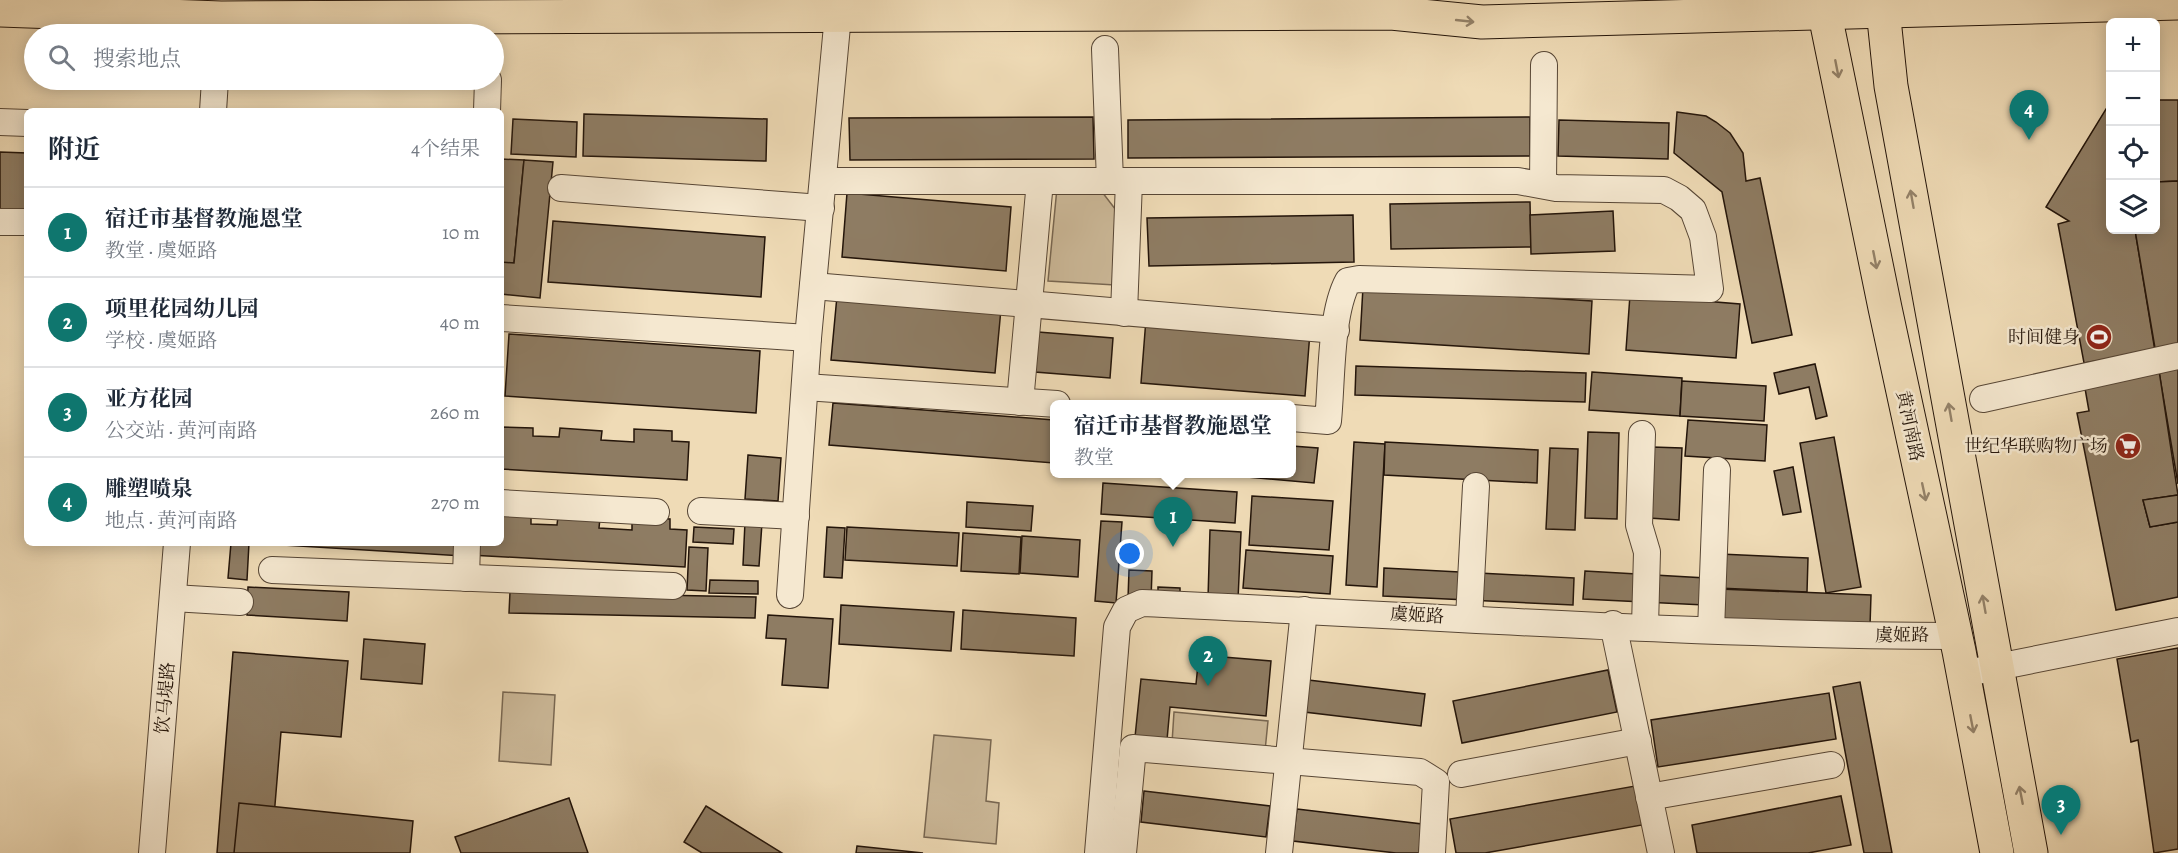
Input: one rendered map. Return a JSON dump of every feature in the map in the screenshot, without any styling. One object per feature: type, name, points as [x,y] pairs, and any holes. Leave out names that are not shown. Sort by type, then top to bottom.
[{"type":"main road","points":[[0,9],[221,17],[797,8],[1390,13],[1482,22],[1679,8],[2178,3]]},
{"type":"main road","name":"黄河南路","points":[[1823,6],[1955,636],[1997,853]]},
{"type":"main road","points":[[1882,6],[1891,86],[2031,853]]},
{"type":"street","points":[[790,595],[808,338],[820,208],[847,10]]},
{"type":"street","points":[[1105,49],[1119,181],[1124,313]]},
{"type":"street","points":[[1543,185],[1544,65]]},
{"type":"street","points":[[213,108],[214,90]]},
{"type":"street","points":[[487,108],[488,90]]},
{"type":"street","points":[[0,122],[24,123]]},
{"type":"street","points":[[823,181],[1518,181],[1543,185],[1664,190],[1679,198],[1693,210],[1703,237],[1710,289],[1359,279],[1348,281],[1341,295],[1328,421],[1296,418]]},
{"type":"street","points":[[1020,402],[1040,181]]},
{"type":"street","points":[[561,188],[820,208]]},
{"type":"street","points":[[0,222],[24,222]]},
{"type":"street","points":[[813,286],[1336,330]]},
{"type":"street","points":[[504,318],[808,338]]},
{"type":"street","points":[[1983,399],[2178,356]]},
{"type":"street","points":[[805,387],[1050,404]]},
{"type":"street","points":[[1642,434],[1639,525],[1647,559],[1645,626]]},
{"type":"street","points":[[1711,630],[1717,470]]},
{"type":"street","points":[[1469,618],[1476,486]]},
{"type":"street","points":[[504,503],[656,512]]},
{"type":"street","points":[[701,511],[796,516]]},
{"type":"street","name":"饮马堤路","points":[[152,853],[177,546]]},
{"type":"street","points":[[466,578],[467,546]]},
{"type":"street","points":[[272,570],[673,586]]},
{"type":"street","points":[[173,598],[240,602]]},
{"type":"street","name":"虞姬路","points":[[1098,853],[1117,627],[1126,610],[1142,603],[1711,630],[1955,636]]},
{"type":"street","points":[[1280,853],[1304,610]]},
{"type":"street","points":[[1613,624],[1661,853]]},
{"type":"street","points":[[1962,674],[2178,630]]},
{"type":"street","points":[[1461,774],[1638,741]]},
{"type":"street","points":[[1123,853],[1133,748],[1420,772],[1436,782],[1432,853]]},
{"type":"street","points":[[1649,797],[1832,765]]},
{"type":"shaded area","points":[[1057,188],[1099,188],[1119,214],[1115,285],[1048,281]]},
{"type":"shaded area","points":[[503,692],[555,695],[551,765],[499,761]]},
{"type":"shaded area","points":[[1174,712],[1268,721],[1265,751],[1172,743]]},
{"type":"shaded area","points":[[934,735],[991,740],[986,801],[999,803],[996,844],[924,837]]},
{"type":"building","points":[[2160,100],[2178,100],[2178,181],[2160,182]]},
{"type":"building","points":[[2106,109],[2106,234],[2136,234],[2155,351],[2084,363],[2058,224],[2069,221],[2046,207]]},
{"type":"building","points":[[1677,112],[1706,116],[1730,133],[1743,153],[1746,181],[1760,178],[1792,335],[1752,343],[1722,192],[1674,153]]},
{"type":"building","points":[[584,114],[767,119],[766,161],[583,156]]},
{"type":"building","points":[[1093,117],[1094,159],[850,160],[849,118]]},
{"type":"building","points":[[1530,117],[1530,156],[1128,158],[1128,120]]},
{"type":"building","points":[[513,119],[577,122],[576,157],[511,154]]},
{"type":"building","points":[[1559,120],[1669,123],[1668,159],[1558,156]]},
{"type":"building","points":[[0,152],[24,153],[24,213],[0,212]]},
{"type":"building","points":[[504,159],[524,160],[514,263],[504,263]]},
{"type":"building","points":[[524,160],[553,162],[540,298],[504,294],[504,262],[514,263]]},
{"type":"building","points":[[2178,181],[2178,484],[2136,234],[2160,234],[2160,182]]},
{"type":"building","points":[[847,193],[1011,207],[1006,271],[842,257]]},
{"type":"building","points":[[1530,202],[1531,247],[1391,249],[1390,204]]},
{"type":"building","points":[[1613,211],[1615,251],[1531,254],[1530,215]]},
{"type":"building","points":[[1353,215],[1354,262],[1149,266],[1147,218]]},
{"type":"building","points":[[553,221],[765,237],[761,297],[548,282]]},
{"type":"building","points":[[1363,287],[1592,301],[1589,354],[1360,340]]},
{"type":"building","points":[[1630,295],[1740,304],[1736,358],[1626,350]]},
{"type":"building","points":[[837,296],[1001,309],[995,373],[831,360]]},
{"type":"building","points":[[1146,319],[1310,332],[1305,396],[1141,383]]},
{"type":"building","points":[[1038,332],[1113,338],[1110,378],[1035,372]]},
{"type":"building","points":[[509,334],[760,351],[756,413],[505,396]]},
{"type":"building","points":[[1815,364],[1827,416],[1816,419],[1809,387],[1779,394],[1774,373]]},
{"type":"building","points":[[2158,364],[2178,495],[2143,500],[2150,527],[2178,522],[2178,597],[2116,610],[2077,413],[2089,411],[2083,377]]},
{"type":"building","points":[[1356,366],[1586,373],[1585,402],[1355,395]]},
{"type":"building","points":[[1592,372],[1682,378],[1680,416],[1589,410]]},
{"type":"building","points":[[1682,381],[1766,386],[1764,421],[1680,416]]},
{"type":"building","points":[[833,403],[1050,420],[1050,463],[829,445]]},
{"type":"building","points":[[1688,420],[1767,425],[1765,461],[1685,456]]},
{"type":"building","points":[[504,427],[533,428],[533,436],[559,437],[560,428],[602,431],[601,440],[634,442],[634,429],[672,431],[672,441],[689,442],[687,480],[504,469]]},
{"type":"building","points":[[1588,432],[1619,433],[1617,519],[1585,518]]},
{"type":"building","points":[[1834,437],[1861,587],[1826,593],[1800,443]]},
{"type":"building","points":[[1354,442],[1385,444],[1377,587],[1346,585]]},
{"type":"building","points":[[1385,442],[1538,450],[1537,483],[1384,475]]},
{"type":"building","points":[[1296,446],[1318,448],[1314,483],[1258,478],[1296,478]]},
{"type":"building","points":[[1652,447],[1682,448],[1679,520],[1649,518]]},
{"type":"building","points":[[1550,448],[1578,449],[1575,530],[1546,529]]},
{"type":"building","points":[[748,455],[781,458],[778,501],[745,499]]},
{"type":"building","points":[[1793,467],[1801,512],[1783,515],[1774,471]]},
{"type":"building","points":[[1103,483],[1237,492],[1235,523],[1101,514]]},
{"type":"building","points":[[2178,495],[2178,522],[2150,527],[2143,500]]},
{"type":"building","points":[[1252,496],[1333,501],[1329,550],[1249,545]]},
{"type":"building","points":[[967,502],[1033,506],[1031,531],[966,527]]},
{"type":"building","points":[[504,514],[531,516],[531,524],[557,525],[558,516],[600,518],[599,528],[632,530],[632,517],[670,519],[670,529],[687,530],[685,567],[470,555],[471,546],[504,546]]},
{"type":"building","points":[[1101,521],[1122,522],[1116,603],[1095,601]]},
{"type":"building","points":[[745,522],[762,523],[759,566],[743,565]]},
{"type":"building","points":[[694,527],[734,529],[733,544],[693,542]]},
{"type":"building","points":[[827,527],[845,528],[842,578],[824,577]]},
{"type":"building","points":[[847,527],[959,533],[957,566],[845,560]]},
{"type":"building","points":[[1210,530],[1241,532],[1238,600],[1208,598]]},
{"type":"building","points":[[963,533],[1021,537],[1019,574],[961,571]]},
{"type":"building","points":[[1022,536],[1080,540],[1078,577],[1020,573]]},
{"type":"building","points":[[231,546],[249,546],[247,580],[228,578]]},
{"type":"building","points":[[300,546],[463,546],[463,556]]},
{"type":"building","points":[[689,547],[708,548],[706,591],[687,590]]},
{"type":"building","points":[[1246,550],[1333,556],[1330,594],[1243,588]]},
{"type":"building","points":[[1720,554],[1808,558],[1807,592],[1718,588]]},
{"type":"building","points":[[1384,568],[1574,578],[1573,605],[1383,596]]},
{"type":"building","points":[[1129,570],[1152,571],[1151,600],[1128,599]]},
{"type":"building","points":[[1585,571],[1706,578],[1704,605],[1583,599]]},
{"type":"building","points":[[710,580],[758,581],[758,594],[709,593]]},
{"type":"building","points":[[248,587],[349,592],[347,621],[247,615]]},
{"type":"building","points":[[1158,587],[1180,588],[1180,597],[1158,597]]},
{"type":"building","points":[[1719,589],[1871,595],[1870,626],[1718,620]]},
{"type":"building","points":[[510,592],[756,597],[755,618],[509,613]]},
{"type":"building","points":[[841,605],[954,612],[951,651],[839,644]]},
{"type":"building","points":[[963,610],[1076,618],[1074,656],[961,649]]},
{"type":"building","points":[[768,615],[833,619],[828,688],[782,685],[786,639],[766,638]]},
{"type":"building","points":[[364,639],[425,644],[422,684],[361,679]]},
{"type":"building","points":[[2178,648],[2178,849],[2154,853],[2138,740],[2131,742],[2117,659]]},
{"type":"building","points":[[233,652],[348,661],[341,737],[281,732],[271,853],[217,853]]},
{"type":"building","points":[[1199,655],[1271,661],[1266,716],[1170,707],[1167,740],[1135,737],[1141,679],[1196,684]]},
{"type":"building","points":[[1608,670],[1617,712],[1462,743],[1453,701]]},
{"type":"building","points":[[1300,679],[1425,694],[1421,726],[1296,711]]},
{"type":"building","points":[[1860,682],[1892,853],[1864,853],[1833,687]]},
{"type":"building","points":[[1829,693],[1836,739],[1658,767],[1651,720]]},
{"type":"building","points":[[1635,786],[1642,825],[1485,853],[1456,853],[1450,819]]},
{"type":"building","points":[[1144,791],[1270,806],[1266,837],[1141,822]]},
{"type":"building","points":[[1841,796],[1851,845],[1808,853],[1697,853],[1692,825]]},
{"type":"building","points":[[569,798],[588,853],[461,853],[455,837]]},
{"type":"building","points":[[239,803],[413,821],[410,853],[234,853]]},
{"type":"building","points":[[706,806],[782,853],[702,853],[684,842]]},
{"type":"building","points":[[1297,809],[1422,824],[1419,853],[1396,853],[1293,841]]},
{"type":"building","points":[[857,846],[923,853],[856,853]]},
{"type":"place","name":"雕塑喷泉","points":[[2029,140]]},
{"type":"place","name":"时间健身","points":[[2099,337]]},
{"type":"place","name":"世纪华联购物广场","points":[[2128,446]]},
{"type":"place","name":"宿迁市基督教施恩堂","points":[[1173,547]]},
{"type":"place","name":"项里花园幼儿园","points":[[1208,686]]},
{"type":"place","name":"亚方花园","points":[[2061,835]]}]
